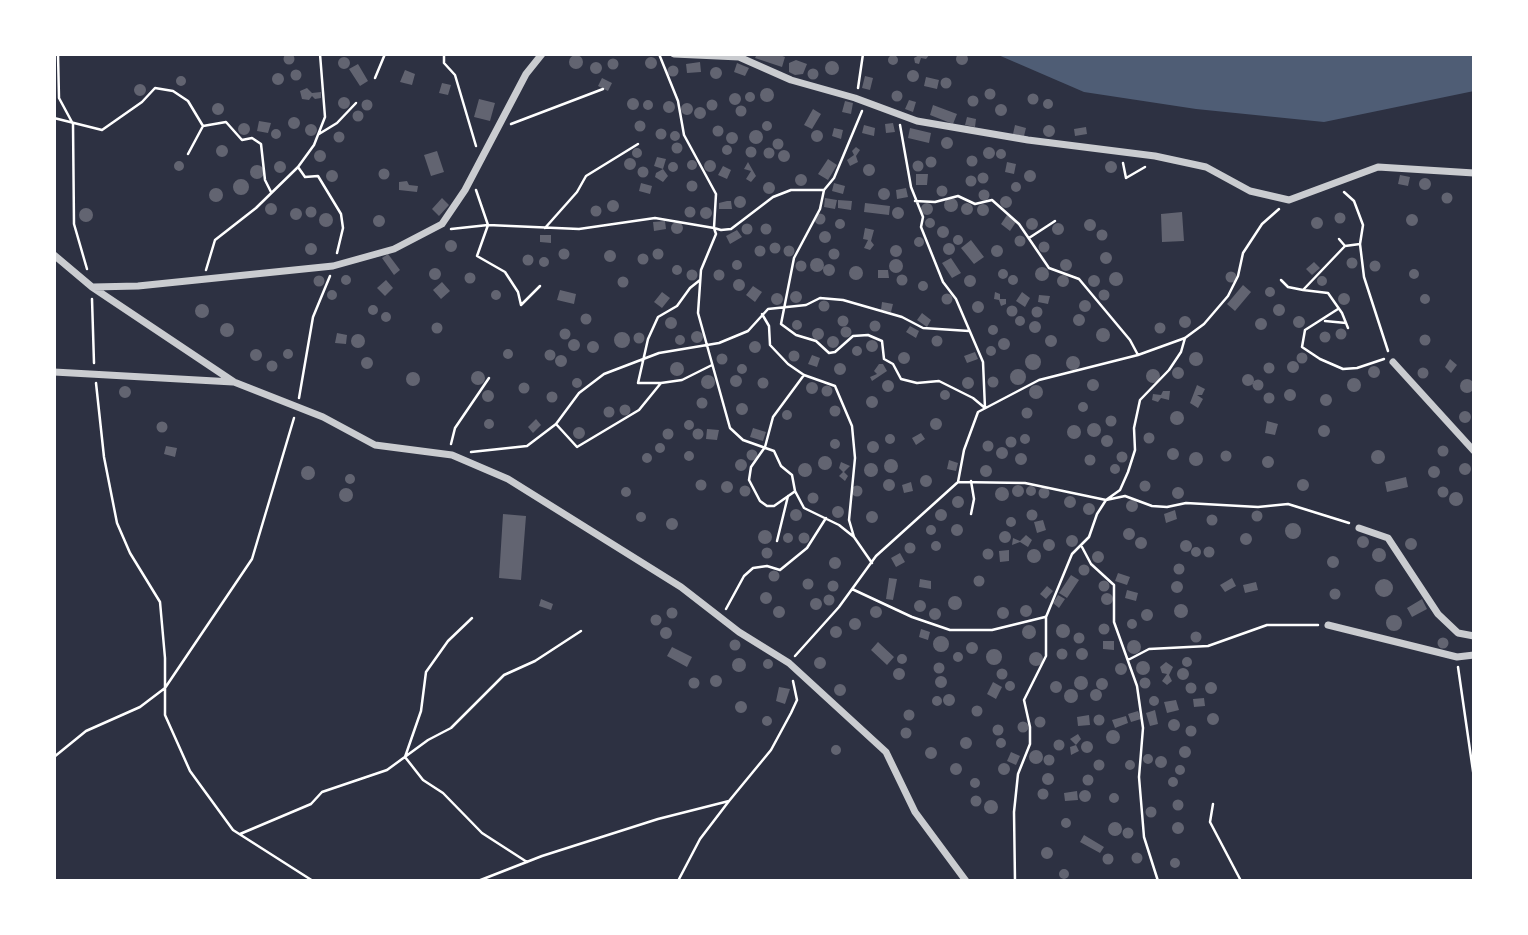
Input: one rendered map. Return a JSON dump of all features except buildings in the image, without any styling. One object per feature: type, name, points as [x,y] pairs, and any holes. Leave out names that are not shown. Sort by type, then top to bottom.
[{"type":"street","points":[[92,287],[204,280],[333,266],[394,249],[438,226],[472,178],[527,74],[541,54]]},
{"type":"street","points":[[674,54],[739,57],[791,80],[861,100],[917,121],[1161,157],[1206,167],[1250,191],[1289,200],[1378,167],[1474,173]]},
{"type":"street","points":[[54,255],[92,287],[234,382],[375,445],[448,455],[508,479],[632,554],[789,663],[886,752],[915,812],[965,881]]},
{"type":"street","points":[[1393,362],[1474,451]]},
{"type":"street","points":[[54,372],[234,382]]},
{"type":"street","points":[[1359,528],[1388,538],[1438,614],[1458,633],[1474,636]]},
{"type":"street","points":[[1328,625],[1457,657],[1474,655]]},
{"type":"path","points":[[58,54],[60,97],[73,124],[74,224],[92,287],[95,374],[103,457],[117,523],[130,553],[160,602],[165,715],[190,771],[233,830],[313,881]]},
{"type":"path","points":[[204,280],[215,240],[298,167],[318,134],[325,117],[320,54]]},
{"type":"path","points":[[375,78],[385,54]]},
{"type":"path","points":[[444,54],[444,63],[455,75],[472,123],[480,163]]},
{"type":"path","points":[[659,54],[678,101],[684,135],[716,194],[716,234],[705,256],[698,313],[730,428],[743,440],[774,451],[781,466],[792,475],[795,491],[804,508],[854,537]]},
{"type":"path","points":[[863,54],[861,100],[844,157],[824,190],[820,209],[794,258],[782,308],[781,324],[796,335],[816,341],[829,353],[835,352],[853,336],[868,335],[882,341],[884,359],[893,364],[901,379],[939,382],[973,398],[985,408]]},
{"type":"path","points":[[54,118],[102,130],[142,102],[155,88],[173,91],[188,101],[203,127]]},
{"type":"path","points":[[498,130],[603,89]]},
{"type":"path","points":[[318,134],[337,123],[356,103]]},
{"type":"path","points":[[899,114],[915,201],[923,217],[920,228],[943,282],[956,299],[983,362],[985,408]]},
{"type":"path","points":[[188,154],[203,127],[226,122],[242,140],[252,138],[261,144],[265,180],[271,192]]},
{"type":"path","points":[[545,228],[578,192],[586,176],[638,144]]},
{"type":"path","points":[[1122,152],[1126,178],[1161,157]]},
{"type":"path","points":[[54,757],[86,731],[140,708],[165,688],[252,559],[297,408],[313,317],[333,266],[343,228],[341,214],[318,176],[305,177],[298,167]]},
{"type":"path","points":[[472,178],[488,225],[477,256],[505,272],[518,292],[521,305],[540,286]]},
{"type":"path","points":[[1337,180],[1360,212],[1363,225],[1360,244],[1364,278],[1390,356],[1357,368],[1343,369],[1302,347],[1301,338],[1305,330],[1338,309]]},
{"type":"path","points":[[438,226],[454,230],[488,225],[579,229],[655,218],[731,229],[773,197],[791,190],[824,190]]},
{"type":"path","points":[[915,201],[935,202],[958,196],[975,204],[992,200],[1005,210],[1049,268],[1079,279],[1130,340],[1138,355]]},
{"type":"path","points":[[678,881],[701,839],[771,750],[797,700],[789,663],[872,563],[958,482],[964,450],[978,412],[1039,380],[1138,355],[1185,338],[1228,296],[1238,276],[1243,253],[1262,224],[1289,200]]},
{"type":"path","points":[[1029,239],[1055,221]]},
{"type":"path","points":[[1339,239],[1345,246]]},
{"type":"path","points":[[1303,290],[1345,246],[1360,244]]},
{"type":"path","points":[[701,280],[690,288],[677,306],[658,317],[641,359],[638,383],[682,380],[712,365]]},
{"type":"path","points":[[1281,280],[1288,287],[1328,292],[1348,328]]},
{"type":"path","points":[[469,452],[527,446],[555,424],[590,384],[629,362],[670,350],[707,346],[748,331],[768,309],[806,305],[820,298],[843,300],[902,317],[923,328],[970,331]]},
{"type":"path","points":[[762,314],[769,326],[770,345],[788,365],[804,375],[835,386],[852,426],[855,458],[849,520],[854,537],[872,563]]},
{"type":"path","points":[[1322,321],[1346,323]]},
{"type":"path","points":[[1015,881],[1014,812],[1018,774],[1030,744],[1030,727],[1024,700],[1046,656],[1046,617],[1072,554],[1082,547],[1106,500],[1120,490],[1128,472],[1135,450],[1133,428],[1139,400],[1168,370],[1181,352],[1185,338]]},
{"type":"path","points":[[795,491],[774,506],[766,506],[748,480],[751,467],[765,447],[773,417],[804,375]]},
{"type":"path","points":[[448,455],[454,428],[489,378]]},
{"type":"path","points":[[555,424],[577,447],[639,410],[661,383]]},
{"type":"path","points":[[971,481],[974,499],[971,514]]},
{"type":"path","points":[[958,482],[1025,483],[1106,500],[1125,496],[1152,506],[1167,507],[1186,503],[1258,507],[1288,504],[1340,519],[1359,528]]},
{"type":"path","points":[[777,541],[788,496]]},
{"type":"path","points":[[721,618],[744,576],[753,568],[767,566],[780,570],[807,548],[827,519]]},
{"type":"path","points":[[1082,547],[1091,565],[1114,585],[1114,622],[1138,686],[1143,729],[1139,777],[1144,837],[1157,881]]},
{"type":"path","points":[[852,589],[912,617],[950,630],[992,630],[1046,617]]},
{"type":"path","points":[[405,757],[421,711],[426,672],[448,641],[472,618]]},
{"type":"path","points":[[1128,660],[1149,649],[1208,646],[1267,625],[1328,625]]},
{"type":"path","points":[[239,834],[312,804],[322,792],[387,770],[451,728],[503,675],[536,661],[581,631]]},
{"type":"path","points":[[1457,657],[1474,778]]},
{"type":"path","points":[[405,757],[423,780],[453,803],[482,833],[527,862]]},
{"type":"path","points":[[478,881],[658,819],[729,801]]},
{"type":"path","points":[[1213,804],[1210,822],[1225,856],[1241,881]]},
{"type":"water","points":[[996,54],[1474,54],[1474,91],[1324,122],[1196,109],[1084,92]]}]
